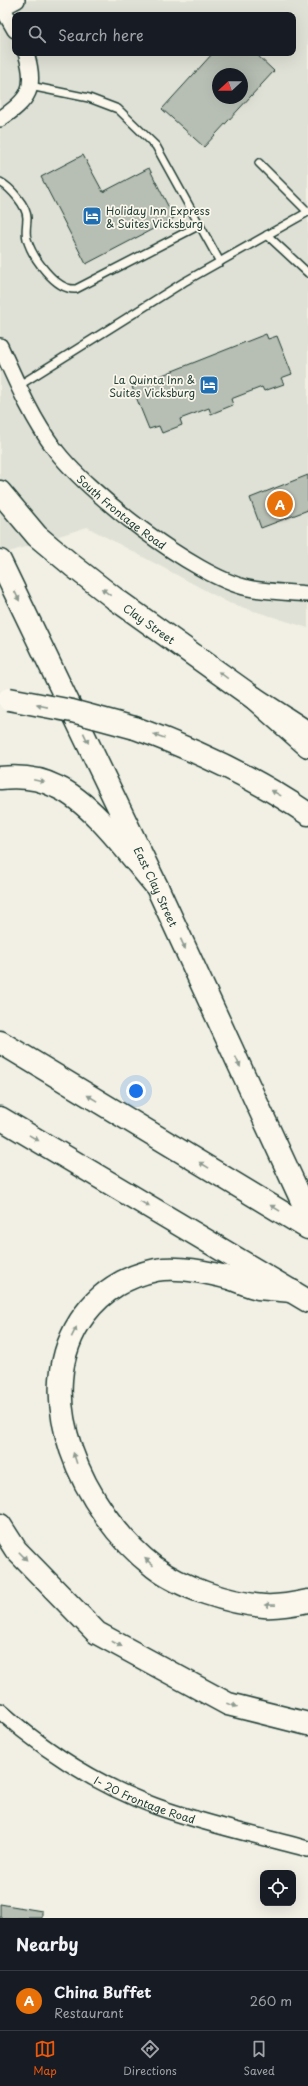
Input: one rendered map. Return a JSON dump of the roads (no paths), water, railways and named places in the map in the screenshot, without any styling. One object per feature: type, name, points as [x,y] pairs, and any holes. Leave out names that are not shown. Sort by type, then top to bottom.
[{"type":"main road","name":"Clay Street","points":[[0,492],[37,536],[73,566],[114,598],[254,698],[308,746]]},
{"type":"main road","name":"East Clay Street","points":[[0,561],[157,887],[308,1214]]},
{"type":"main road","points":[[254,698],[308,733]]},
{"type":"main road","points":[[5,699],[72,711],[135,728],[184,746],[280,795],[308,814]]},
{"type":"main road","points":[[0,778],[15,776],[43,781],[58,787],[77,799],[104,826],[157,887]]},
{"type":"main road","points":[[1,1043],[308,1228]]},
{"type":"main road","points":[[0,1118],[299,1296]]},
{"type":"main road","points":[[299,1296],[257,1287],[204,1272],[175,1269],[157,1270],[125,1280],[109,1289],[93,1304],[78,1323],[66,1351],[60,1385],[63,1413],[69,1439],[90,1495],[112,1526],[132,1548],[155,1568],[209,1593],[265,1606],[287,1605],[308,1601]]},
{"type":"main road","points":[[0,1525],[16,1550],[96,1633],[228,1704],[308,1724]]},
{"type":"street","points":[[12,25],[1,7],[17,0]]},
{"type":"street","points":[[0,119],[20,106],[30,86],[30,74],[27,56]]},
{"type":"street","name":"South Frontage Road","points":[[0,346],[35,419],[54,448],[82,480],[169,548],[195,564],[234,584],[248,588],[308,594]]},
{"type":"street","name":"I- 20 Frontage Road","points":[[0,1711],[24,1732],[48,1749],[108,1785],[155,1806],[308,1849]]},
{"type":"lane","points":[[30,86],[89,98],[118,109],[156,146],[220,262]]},
{"type":"lane","points":[[18,386],[220,262],[308,212],[259,164]]},
{"type":"lane","points":[[0,182],[14,192],[27,215],[27,239],[40,266],[60,286],[69,290],[76,288],[200,224]]},
{"type":"lane","points":[[267,235],[308,273]]},
{"type":"place","name":"Holiday Inn Express & Suites Vicksburg","points":[[92,216]]},
{"type":"place","name":"La Quinta Inn & Suites Vicksburg","points":[[209,385]]},
{"type":"place","name":"China Buffet","points":[[280,504]]}]
